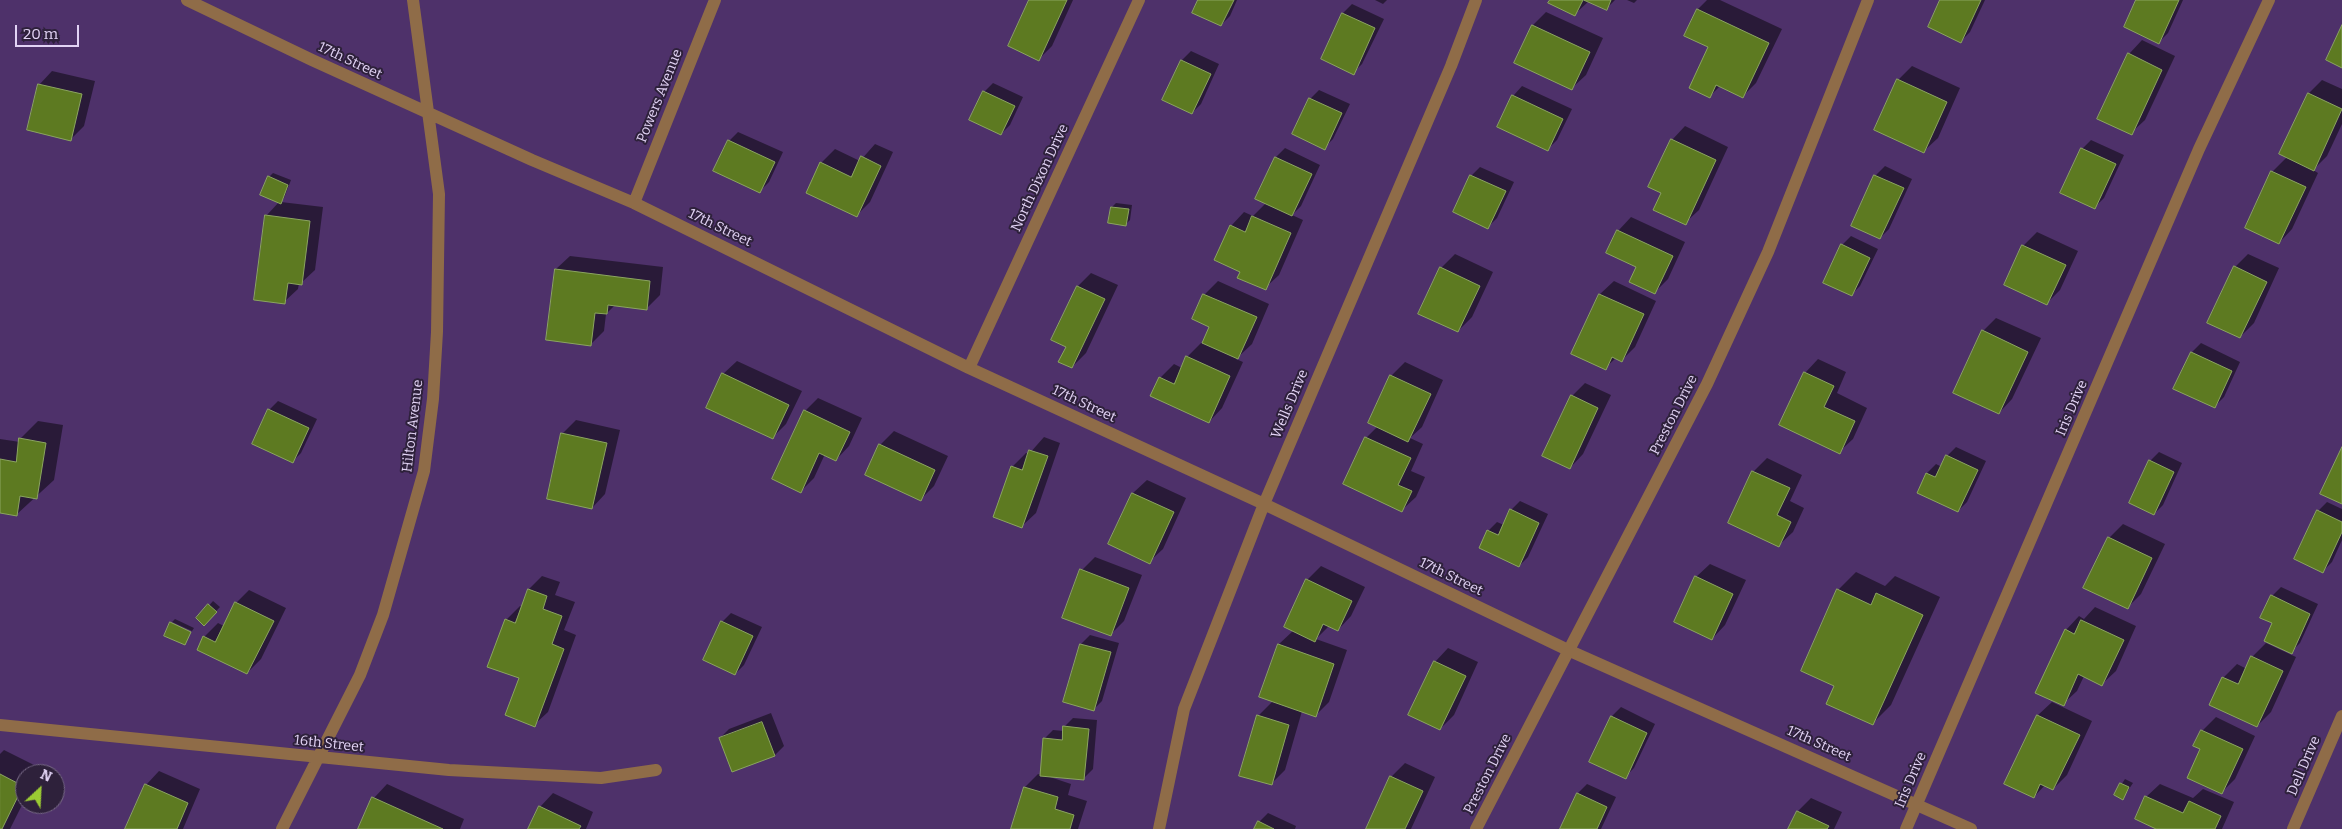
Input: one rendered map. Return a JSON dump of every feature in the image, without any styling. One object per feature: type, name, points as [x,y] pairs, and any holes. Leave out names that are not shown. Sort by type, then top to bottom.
[{"type":"street","name":"17th Street","points":[[187,0],[429,114],[634,203],[969,368],[1264,504],[1570,651],[1971,829]]},
{"type":"street","name":"Hilton Avenue","points":[[282,829],[360,675],[383,615],[424,471],[433,390],[438,293],[439,194],[413,0]]},
{"type":"street","name":"Powers Avenue","points":[[634,203],[715,0]]},
{"type":"street","name":"North Dixon Drive","points":[[969,368],[1139,0]]},
{"type":"street","name":"Wells Drive","points":[[1159,829],[1184,709],[1264,504],[1451,66],[1476,0]]},
{"type":"street","name":"Preston Drive","points":[[1476,829],[1703,392],[1760,269],[1830,99],[1868,0]]},
{"type":"street","name":"Iris Drive","points":[[1906,829],[2199,149],[2269,0]]},
{"type":"street","name":"Dell Drive","points":[[2293,829],[2342,716]]},
{"type":"street","name":"16th Street","points":[[0,725],[449,770],[601,778],[656,770]]},
{"type":"building","points":[[1029,0],[1067,0],[1039,61],[1008,46]]},
{"type":"building","points":[[1198,0],[1234,0],[1221,26],[1192,13]]},
{"type":"building","points":[[1550,0],[1583,0],[1575,16],[1548,3]]},
{"type":"building","points":[[1584,0],[1611,0],[1607,10]]},
{"type":"building","points":[[1940,0],[1981,0],[1961,43],[1928,27]]},
{"type":"building","points":[[2136,0],[2179,0],[2159,44],[2124,27]]},
{"type":"building","points":[[1697,9],[1769,43],[1743,98],[1716,85],[1710,98],[1689,88],[1708,47],[1684,36]]},
{"type":"building","points":[[1342,13],[1375,28],[1354,75],[1321,59]]},
{"type":"building","points":[[1532,25],[1590,52],[1572,90],[1514,63]]},
{"type":"building","points":[[2342,25],[2342,68],[2326,60]]},
{"type":"building","points":[[2128,53],[2162,70],[2132,135],[2097,119]]},
{"type":"building","points":[[1181,60],[1211,74],[1192,114],[1162,100]]},
{"type":"building","points":[[1897,79],[1947,102],[1924,153],[1874,130]]},
{"type":"building","points":[[38,84],[82,94],[71,141],[27,130]]},
{"type":"building","points":[[983,91],[1015,106],[1001,135],[969,120]]},
{"type":"building","points":[[2308,93],[2342,109],[2314,171],[2279,154]]},
{"type":"building","points":[[1512,95],[1563,119],[1548,151],[1497,127]]},
{"type":"building","points":[[1309,98],[1342,113],[1325,150],[1292,134]]},
{"type":"building","points":[[1671,139],[1716,160],[1686,225],[1653,210],[1661,193],[1648,187]]},
{"type":"building","points":[[728,140],[775,162],[760,193],[713,171]]},
{"type":"building","points":[[2081,148],[2116,164],[2095,209],[2060,193]]},
{"type":"building","points":[[861,156],[881,166],[857,217],[806,193],[820,162],[851,177]]},
{"type":"building","points":[[1275,157],[1312,174],[1292,216],[1255,199]]},
{"type":"building","points":[[2271,171],[2306,187],[2279,244],[2245,228]]},
{"type":"building","points":[[1470,175],[1506,191],[1488,229],[1453,212]]},
{"type":"building","points":[[1874,175],[1904,188],[1880,239],[1851,226]]},
{"type":"building","points":[[268,176],[288,185],[281,204],[260,195]]},
{"type":"building","points":[[1111,207],[1129,209],[1126,226],[1108,223]]},
{"type":"building","points":[[265,215],[310,221],[302,285],[288,283],[285,304],[254,300]]},
{"type":"building","points":[[1252,216],[1291,233],[1266,290],[1237,278],[1240,272],[1214,260],[1230,225],[1245,232]]},
{"type":"building","points":[[1617,230],[1673,256],[1655,294],[1629,282],[1636,267],[1606,253]]},
{"type":"building","points":[[1841,244],[1870,258],[1852,296],[1823,283]]},
{"type":"building","points":[[2022,245],[2066,265],[2047,305],[2004,285]]},
{"type":"building","points":[[2234,266],[2267,282],[2240,338],[2207,323]]},
{"type":"building","points":[[1440,267],[1480,286],[1458,332],[1418,314]]},
{"type":"building","points":[[555,269],[650,281],[647,310],[608,305],[607,314],[595,313],[591,346],[546,340]]},
{"type":"building","points":[[1077,286],[1105,299],[1072,368],[1058,362],[1066,347],[1051,340]]},
{"type":"building","points":[[1203,294],[1257,317],[1238,359],[1202,343],[1209,327],[1192,319]]},
{"type":"building","points":[[1599,294],[1644,314],[1622,362],[1612,357],[1606,370],[1571,354]]},
{"type":"building","points":[[1982,330],[2028,352],[1999,414],[1953,393]]},
{"type":"building","points":[[2191,352],[2232,371],[2215,408],[2173,389]]},
{"type":"building","points":[[1186,356],[1230,376],[1209,423],[1150,396],[1159,377],[1174,384]]},
{"type":"building","points":[[1804,372],[1834,386],[1824,407],[1855,421],[1840,454],[1779,425]]},
{"type":"building","points":[[722,373],[789,405],[773,439],[706,408]]},
{"type":"building","points":[[1390,375],[1431,394],[1408,442],[1368,423]]},
{"type":"building","points":[[1571,395],[1598,408],[1570,469],[1542,456]]},
{"type":"building","points":[[268,409],[309,428],[293,463],[252,444]]},
{"type":"building","points":[[804,410],[850,432],[836,461],[819,453],[801,493],[772,479]]},
{"type":"building","points":[[561,433],[607,443],[592,509],[547,499]]},
{"type":"building","points":[[1365,437],[1411,458],[1398,485],[1412,491],[1402,512],[1343,484]]},
{"type":"building","points":[[19,438],[46,443],[37,499],[20,496],[17,516],[0,513],[0,459],[16,462]]},
{"type":"building","points":[[879,444],[935,470],[921,501],[865,475]]},
{"type":"building","points":[[2342,447],[2342,504],[2320,494]]},
{"type":"building","points":[[1029,450],[1048,456],[1022,528],[993,517],[1011,466],[1022,470]]},
{"type":"building","points":[[1946,455],[1978,470],[1958,512],[1917,493],[1926,473],[1935,477]]},
{"type":"building","points":[[2149,460],[2174,472],[2154,515],[2129,503]]},
{"type":"building","points":[[1752,471],[1790,488],[1777,515],[1791,522],[1779,547],[1728,523]]},
{"type":"building","points":[[1132,493],[1174,512],[1150,564],[1108,544]]},
{"type":"building","points":[[1510,509],[1539,523],[1519,567],[1479,548],[1487,530],[1498,535]]},
{"type":"building","points":[[2317,510],[2342,522],[2342,532],[2323,573],[2294,559]]},
{"type":"building","points":[[2108,537],[2152,558],[2128,609],[2083,588]]},
{"type":"building","points":[[1080,569],[1129,588],[1111,636],[1062,618]]},
{"type":"building","points":[[1695,576],[1733,594],[1712,640],[1674,622]]},
{"type":"building","points":[[1306,579],[1352,601],[1338,631],[1323,624],[1315,642],[1284,627]]},
{"type":"building","points":[[528,589],[547,596],[543,609],[562,616],[552,644],[564,649],[535,727],[505,715],[519,678],[487,667],[505,619],[515,623]]},
{"type":"building","points":[[1837,589],[1871,605],[1876,593],[1923,615],[1873,725],[1826,704],[1834,686],[1801,671]]},
{"type":"building","points":[[2271,595],[2310,614],[2292,654],[2264,641],[2272,623],[2260,618]]},
{"type":"building","points":[[235,602],[274,621],[247,674],[197,650],[203,636],[215,642]]},
{"type":"building","points":[[208,604],[217,612],[204,626],[196,618]]},
{"type":"building","points":[[2081,620],[2124,640],[2102,686],[2078,674],[2064,706],[2035,693],[2065,629],[2074,634]]},
{"type":"building","points":[[721,621],[753,636],[735,675],[703,660]]},
{"type":"building","points":[[170,622],[191,632],[185,645],[164,636]]},
{"type":"building","points":[[1080,644],[1111,652],[1094,711],[1063,702]]},
{"type":"building","points":[[1278,644],[1334,664],[1316,717],[1259,697]]},
{"type":"building","points":[[2251,656],[2283,671],[2257,727],[2209,705],[2222,677],[2238,684]]},
{"type":"building","points":[[1434,661],[1466,676],[1440,730],[1408,715]]},
{"type":"building","points":[[1257,715],[1289,725],[1272,785],[1239,776]]},
{"type":"building","points":[[2037,715],[2080,735],[2053,790],[2040,784],[2034,798],[2004,784]]},
{"type":"building","points":[[1611,716],[1647,733],[1626,779],[1589,762]]},
{"type":"building","points":[[762,722],[775,756],[732,772],[719,738]]},
{"type":"building","points":[[1063,726],[1089,729],[1084,780],[1040,776],[1043,738],[1062,740]]},
{"type":"building","points":[[2201,730],[2243,749],[2222,794],[2187,778],[2200,749],[2193,746]]},
{"type":"building","points":[[0,774],[15,782],[15,802],[2,829],[0,829]]},
{"type":"building","points":[[1390,776],[1423,791],[1405,829],[1366,829]]},
{"type":"building","points":[[2120,783],[2129,787],[2123,800],[2114,795]]},
{"type":"building","points":[[145,784],[188,803],[177,829],[125,829]]},
{"type":"building","points":[[1024,787],[1058,797],[1055,809],[1074,815],[1070,829],[1011,829]]},
{"type":"building","points":[[1577,793],[1607,807],[1597,829],[1560,829]]},
{"type":"building","points":[[2145,796],[2183,813],[2189,801],[2221,816],[2215,829],[2156,829],[2135,819]]},
{"type":"building","points":[[372,797],[443,829],[358,829]]},
{"type":"building","points":[[539,806],[581,826],[579,829],[528,829]]},
{"type":"building","points":[[1797,811],[1829,826],[1827,829],[1788,829]]},
{"type":"building","points":[[1258,821],[1274,829],[1254,829]]}]
